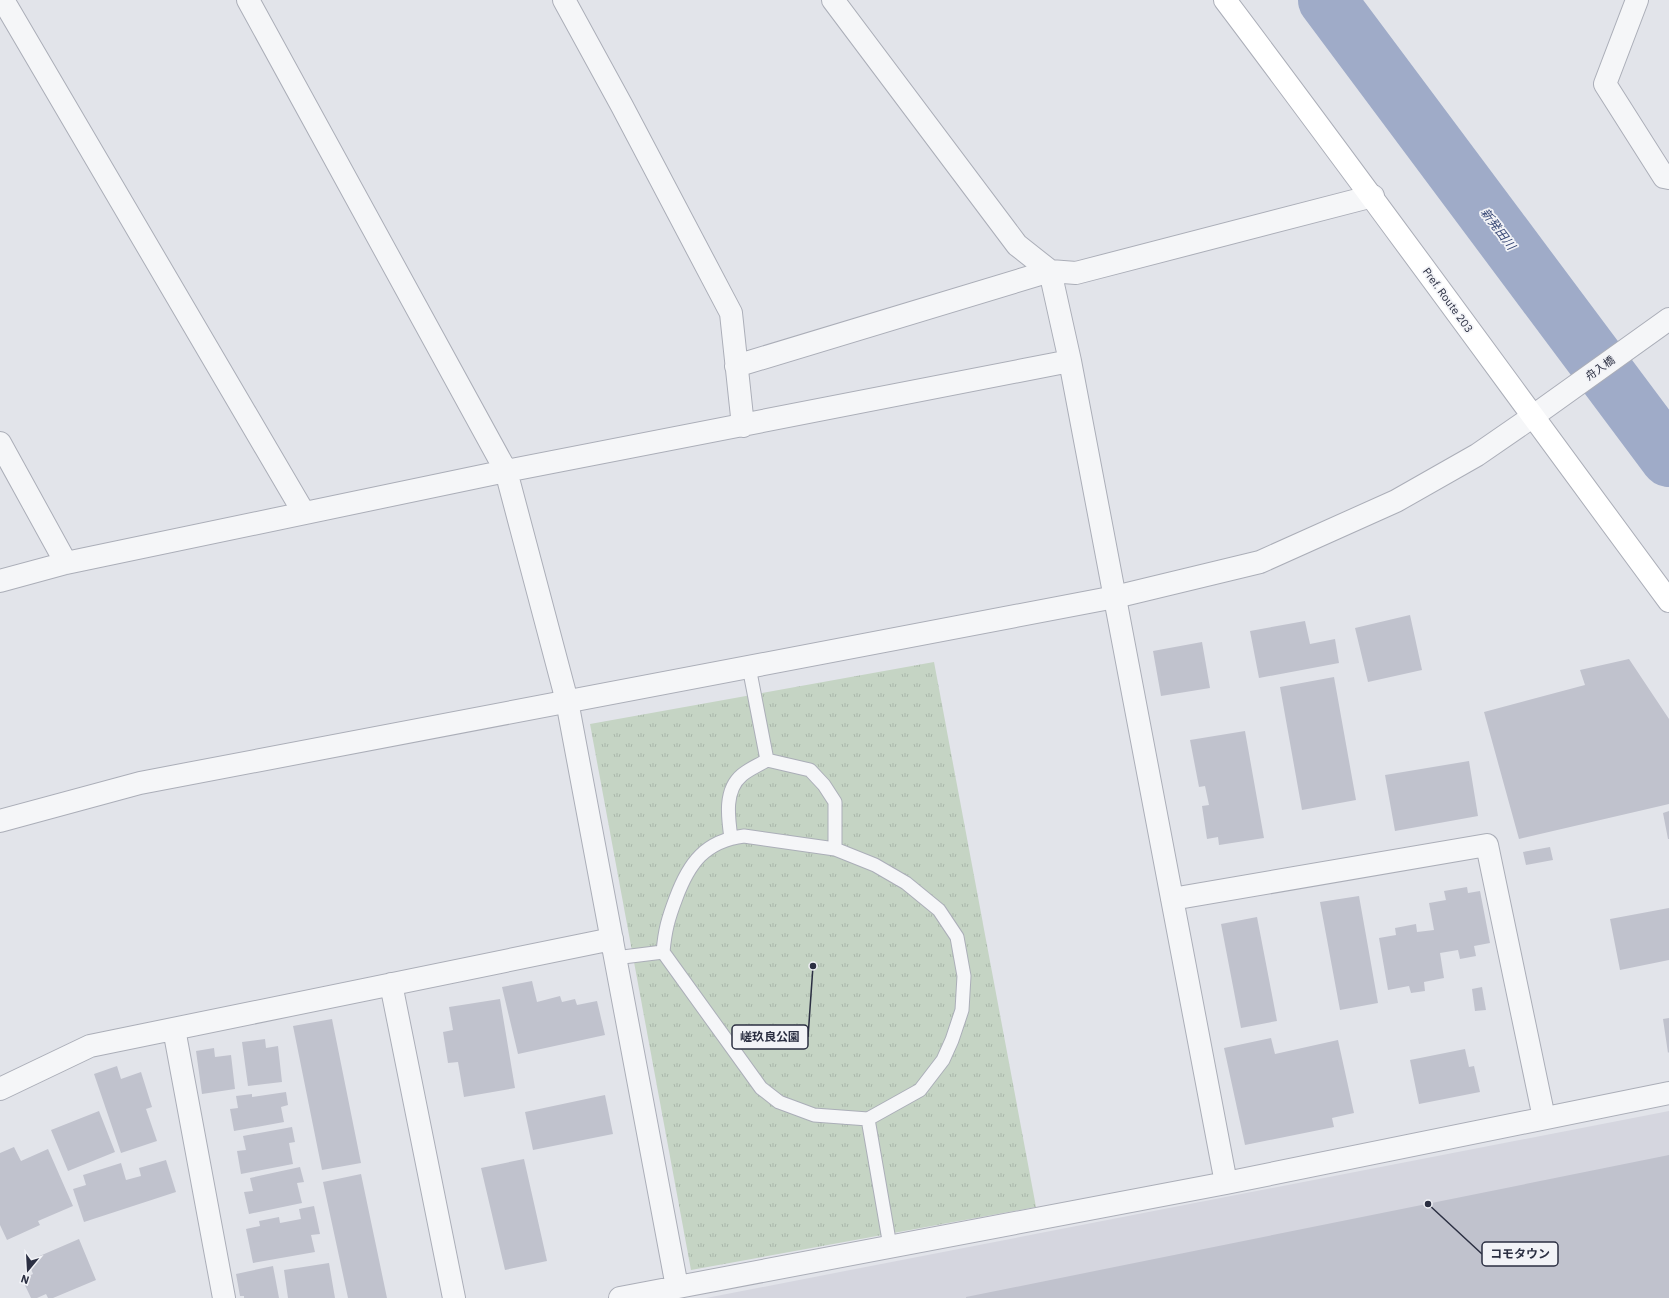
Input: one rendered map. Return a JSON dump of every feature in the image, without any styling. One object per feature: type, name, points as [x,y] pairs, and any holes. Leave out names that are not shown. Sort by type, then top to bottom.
[{"type":"main road","name":"Pref. Route 203","points":[[1225,0],[1373,196],[1532,417],[1669,601]]},
{"type":"street","points":[[3,0],[304,513]]},
{"type":"street","points":[[248,0],[506,471],[567,702],[677,1287]]},
{"type":"street","points":[[564,0],[622,106],[730,312],[743,426]]},
{"type":"street","points":[[833,0],[1017,245],[1050,271],[1070,361],[1226,1183]]},
{"type":"street","points":[[1637,0],[1606,84],[1664,177],[1669,178]]},
{"type":"street","points":[[736,366],[1050,271],[1076,273],[1373,196]]},
{"type":"street","name":"舟入橋","points":[[0,821],[140,783],[1115,596],[1260,562],[1396,501],[1477,455],[1669,319]]},
{"type":"street","points":[[0,581],[66,563],[506,471],[743,426],[1070,361]]},
{"type":"street","points":[[0,443],[66,563]]},
{"type":"street","points":[[1172,899],[1487,845],[1544,1118]]},
{"type":"street","points":[[0,1089],[90,1046],[391,984],[613,948]]},
{"type":"street","points":[[391,984],[454,1298]]},
{"type":"street","points":[[174,1028],[224,1298]]},
{"type":"street","points":[[620,1298],[1226,1183],[1669,1093]]},
{"type":"lane","points":[[749,667],[767,760]]},
{"type":"lane","points":[[731,838],[727,808],[733,786],[742,775],[767,760],[810,770],[824,785],[835,802],[835,850]]},
{"type":"lane","points":[[744,836],[776,839],[835,850],[876,865],[906,883],[939,910],[957,937],[964,976],[962,1010],[952,1040],[943,1060],[920,1090],[868,1120],[814,1115],[779,1102],[761,1088],[664,952],[666,927],[683,878],[693,862],[706,849],[731,838],[744,836]]},
{"type":"lane","points":[[613,948],[664,952]]},
{"type":"lane","points":[[868,1120],[890,1246]]},
{"type":"shaded area","points":[[1669,1111],[1669,1298],[706,1298]]},
{"type":"green space","points":[[934,662],[1036,1207],[691,1270],[590,724]]},
{"type":"building","points":[[1410,615],[1422,670],[1368,682],[1355,628]]},
{"type":"building","points":[[1305,621],[1310,644],[1335,639],[1339,663],[1259,678],[1250,631]]},
{"type":"building","points":[[1202,642],[1210,688],[1161,696],[1153,651]]},
{"type":"building","points":[[1629,659],[1669,719],[1669,804],[1519,839],[1484,712],[1585,685],[1580,670]]},
{"type":"building","points":[[1334,677],[1356,800],[1302,810],[1280,687]]},
{"type":"building","points":[[1245,731],[1264,838],[1219,845],[1218,837],[1207,839],[1202,806],[1209,805],[1205,786],[1199,787],[1190,740]]},
{"type":"building","points":[[1469,761],[1478,816],[1395,831],[1385,775]]},
{"type":"building","points":[[1669,811],[1669,839],[1668,839],[1663,813]]},
{"type":"building","points":[[1550,847],[1553,860],[1526,865],[1523,852]]},
{"type":"building","points":[[1467,887],[1468,893],[1480,891],[1490,943],[1474,946],[1476,956],[1460,959],[1458,950],[1440,953],[1444,978],[1424,982],[1425,991],[1411,993],[1409,986],[1388,990],[1379,938],[1396,935],[1395,928],[1416,924],[1417,932],[1434,930],[1429,903],[1446,900],[1444,891]]},
{"type":"building","points":[[1359,896],[1378,1003],[1340,1010],[1320,902]]},
{"type":"building","points":[[1669,908],[1669,960],[1620,970],[1610,919]]},
{"type":"building","points":[[1257,917],[1277,1021],[1241,1028],[1221,924]]},
{"type":"building","points":[[532,981],[537,1002],[560,996],[562,1002],[575,999],[577,1005],[597,1001],[605,1035],[518,1054],[502,987]]},
{"type":"building","points":[[1482,987],[1486,1010],[1475,1011],[1472,989]]},
{"type":"building","points":[[500,999],[515,1088],[464,1097],[458,1062],[448,1063],[443,1032],[453,1030],[449,1007]]},
{"type":"building","points":[[1669,1018],[1669,1052],[1668,1053],[1663,1019]]},
{"type":"building","points":[[332,1019],[361,1163],[322,1170],[293,1026]]},
{"type":"building","points":[[1271,1038],[1275,1054],[1338,1040],[1354,1113],[1332,1118],[1334,1127],[1245,1145],[1224,1048]]},
{"type":"building","points":[[265,1039],[266,1048],[278,1046],[282,1082],[248,1086],[242,1042]]},
{"type":"building","points":[[214,1048],[215,1057],[231,1055],[235,1089],[202,1094],[196,1051]]},
{"type":"building","points":[[1465,1049],[1469,1067],[1474,1066],[1480,1092],[1419,1104],[1410,1060]]},
{"type":"building","points":[[117,1066],[121,1079],[141,1072],[152,1107],[146,1109],[157,1141],[121,1153],[94,1074]]},
{"type":"building","points":[[286,1092],[288,1105],[281,1107],[284,1122],[234,1131],[230,1109],[238,1108],[236,1096],[252,1094],[252,1097]]},
{"type":"building","points":[[605,1095],[613,1134],[533,1150],[525,1112]]},
{"type":"building","points":[[99,1111],[115,1152],[68,1171],[51,1130]]},
{"type":"building","points":[[292,1127],[295,1142],[289,1143],[293,1164],[241,1174],[237,1151],[246,1150],[243,1136]]},
{"type":"building","points":[[14,1147],[21,1161],[48,1149],[73,1206],[38,1221],[40,1225],[7,1240],[0,1225],[0,1153]]},
{"type":"building","points":[[1669,1155],[1669,1298],[966,1298],[966,1297]]},
{"type":"building","points":[[524,1159],[547,1261],[505,1270],[481,1168]]},
{"type":"building","points":[[166,1160],[176,1192],[84,1222],[73,1189],[86,1185],[83,1175],[121,1163],[126,1180],[141,1176],[139,1168]]},
{"type":"building","points":[[300,1167],[304,1182],[297,1183],[302,1203],[249,1214],[244,1192],[253,1191],[250,1178]]},
{"type":"building","points":[[361,1174],[387,1298],[348,1298],[323,1182]]},
{"type":"building","points":[[314,1206],[320,1234],[311,1235],[315,1252],[253,1263],[246,1229],[260,1226],[259,1221],[279,1217],[280,1223],[301,1219],[299,1209]]},
{"type":"building","points":[[79,1239],[96,1280],[53,1298],[48,1298],[46,1294],[37,1298],[31,1298],[22,1279],[33,1274],[28,1261]]},
{"type":"building","points":[[329,1263],[335,1298],[288,1298],[284,1270]]},
{"type":"building","points":[[273,1266],[279,1298],[244,1298],[244,1296],[240,1296],[236,1274]]},
{"type":"waterway","name":"新発田川","points":[[1327,0],[1669,458]]},
{"type":"place","name":"嵯玖良公園","points":[[813,966]]},
{"type":"place","name":"コモタウン","points":[[1428,1204]]}]
